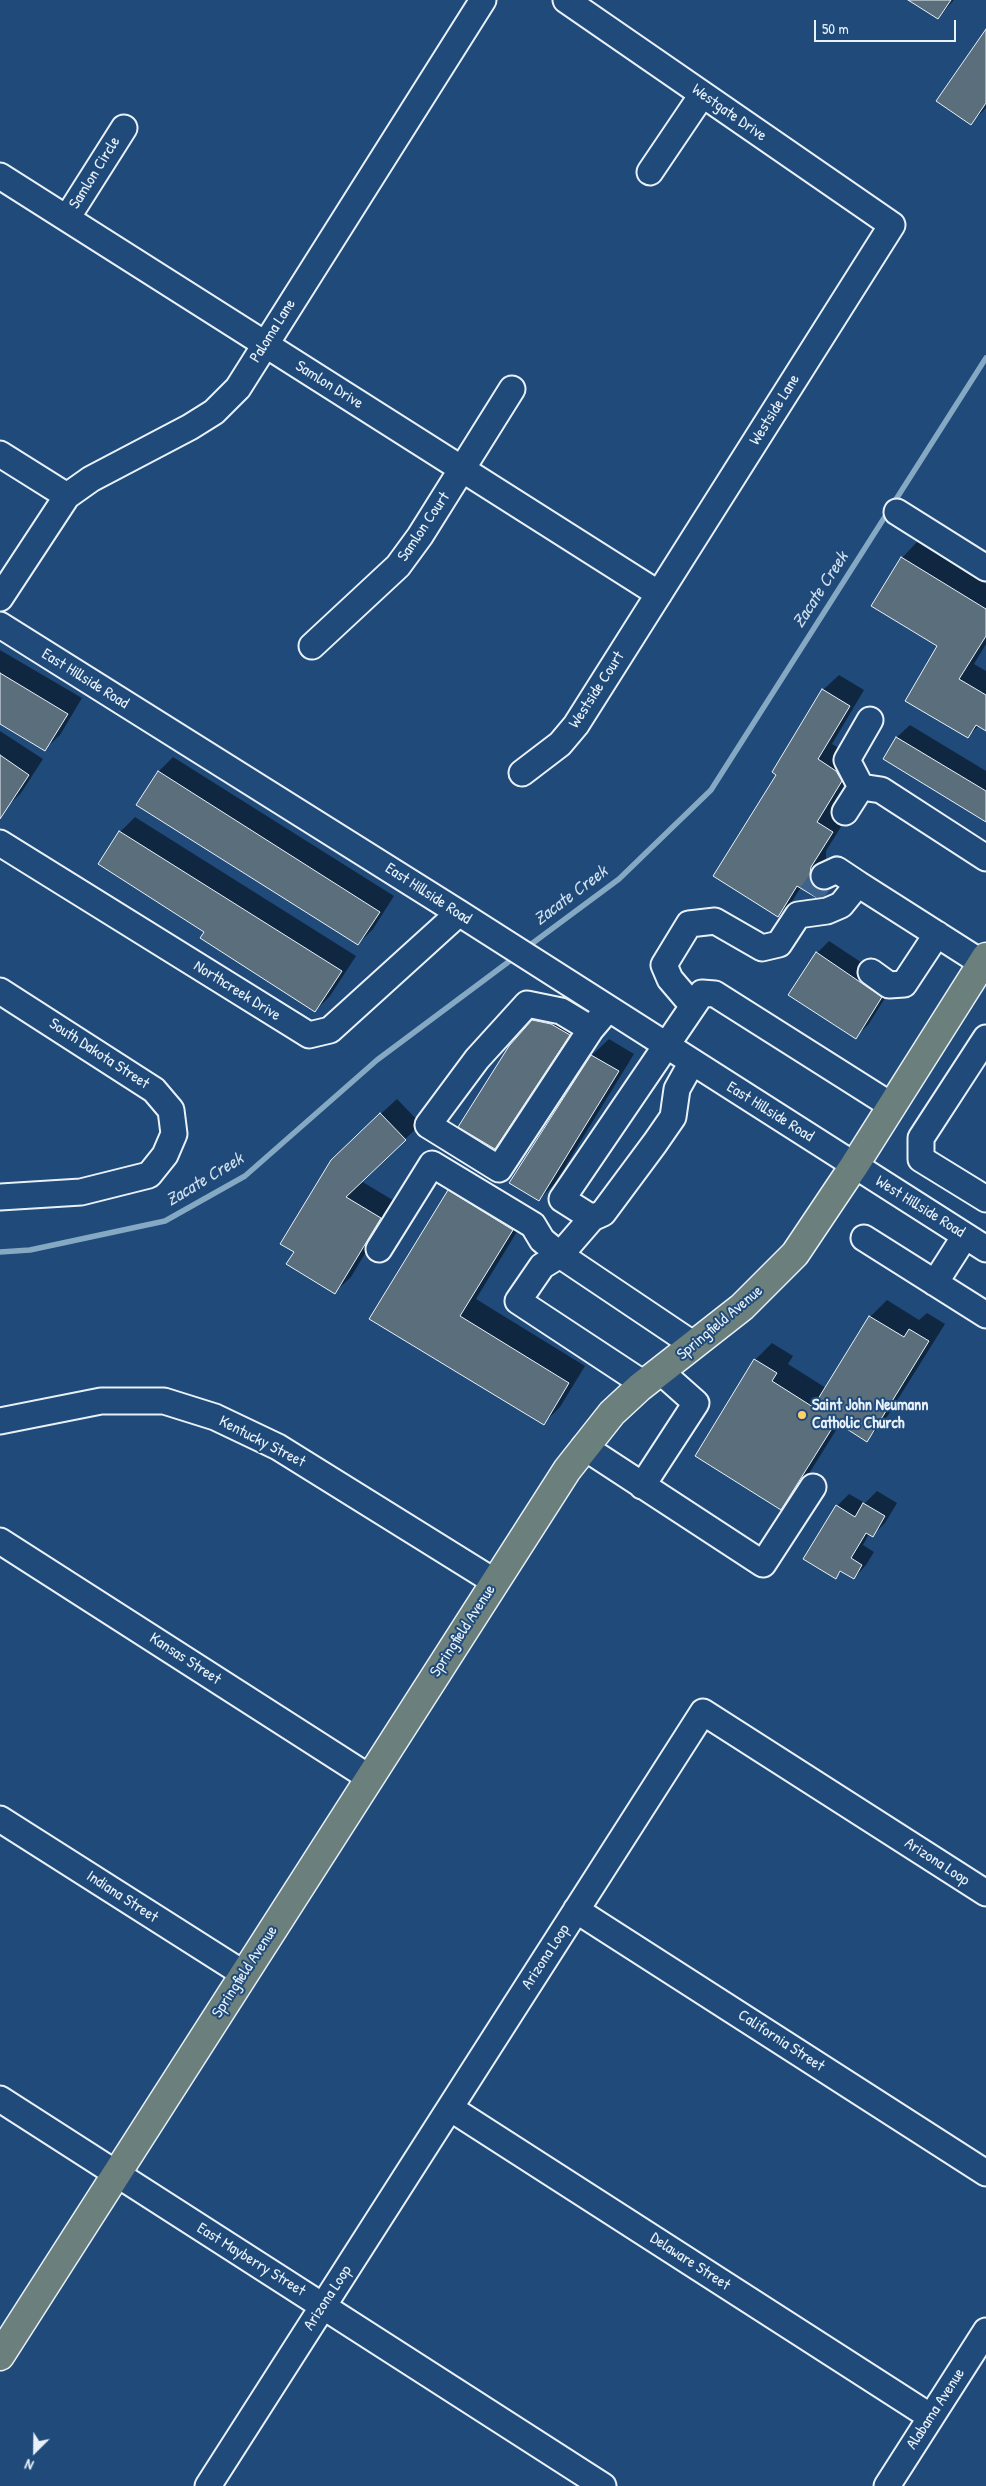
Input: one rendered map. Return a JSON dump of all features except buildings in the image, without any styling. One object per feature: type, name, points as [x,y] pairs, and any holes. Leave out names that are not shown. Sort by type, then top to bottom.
[{"type":"main road","name":"Springfield Avenue","points":[[0,2356],[495,1582],[584,1447],[612,1413],[652,1378],[742,1307],[794,1254],[854,1166],[984,960]]},
{"type":"street","name":"Paloma Lane","points":[[0,598],[67,496],[91,480],[190,428],[214,412],[238,388],[483,0]]},
{"type":"street","name":"Westgate Drive","points":[[566,0],[892,225]]},
{"type":"street","points":[[650,172],[702,95]]},
{"type":"street","name":"Samlon Circle","points":[[67,218],[124,128]]},
{"type":"street","name":"Samlon Drive","points":[[0,176],[659,594]]},
{"type":"street","name":"Westside Lane","points":[[659,594],[892,225]]},
{"type":"street","name":"Samlon Court","points":[[312,646],[398,566],[463,469],[512,389]]},
{"type":"street","points":[[0,454],[67,496]]},
{"type":"street","points":[[897,512],[986,568]]},
{"type":"street","name":"Westside Court","points":[[522,773],[560,744],[576,725],[659,594]]},
{"type":"street","name":"East Hillside Road","points":[[0,625],[459,913],[494,938],[854,1166]]},
{"type":"street","points":[[861,787],[847,760],[870,720]]},
{"type":"street","points":[[845,812],[861,787]]},
{"type":"street","points":[[861,787],[882,790],[986,858]]},
{"type":"street","name":"Northcreek Drive","points":[[0,843],[309,1035],[330,1030],[459,913]]},
{"type":"street","points":[[693,1006],[670,979],[664,965],[689,924],[715,921],[762,948],[779,944],[811,895],[837,870],[937,934],[984,960]]},
{"type":"street","points":[[811,895],[827,911],[841,905],[858,884]]},
{"type":"street","points":[[871,972],[889,985],[904,984],[937,934]]},
{"type":"street","name":"South Dakota Street","points":[[0,991],[154,1090],[171,1110],[174,1134],[165,1156],[149,1175],[81,1192],[0,1197]]},
{"type":"street","points":[[592,1218],[562,1199],[702,993],[715,994],[892,1106]]},
{"type":"street","points":[[591,1029],[561,1012],[528,1004],[477,1058],[428,1125],[499,1169],[591,1029],[608,1009]]},
{"type":"street","points":[[985,1042],[921,1138],[921,1159],[986,1199]]},
{"type":"street","points":[[642,1486],[696,1403],[518,1301],[542,1266],[560,1255],[592,1218],[604,1213],[673,1117],[677,1088],[692,1062]]},
{"type":"street","points":[[379,1249],[432,1164],[533,1225],[542,1240],[560,1255],[694,1345]]},
{"type":"street","name":"West Hillside Road","points":[[854,1166],[986,1249]]},
{"type":"street","points":[[935,1283],[965,1236]]},
{"type":"street","points":[[864,1238],[986,1315]]},
{"type":"street","name":"Kentucky Street","points":[[0,1420],[101,1400],[164,1401],[206,1414],[278,1447],[495,1582]]},
{"type":"street","points":[[584,1447],[763,1564],[813,1487]]},
{"type":"street","name":"Kansas Street","points":[[0,1541],[370,1778]]},
{"type":"street","name":"Arizona Loop","points":[[208,2486],[703,1712],[986,1893]]},
{"type":"street","name":"Indiana Street","points":[[0,1819],[244,1974]]},
{"type":"street","name":"California Street","points":[[576,1910],[986,2173]]},
{"type":"street","name":"East Mayberry Street","points":[[0,2099],[603,2486]]},
{"type":"street","name":"Delaware Street","points":[[450,2108],[931,2417]]},
{"type":"street","name":"Alabama Avenue","points":[[887,2486],[986,2331]]},
{"type":"waterway","name":"Zacate Creek","points":[[526,948],[619,879],[711,790],[986,358]]},
{"type":"waterway","name":"Zacate Creek","points":[[0,1252],[30,1250],[165,1221],[245,1176],[377,1060],[515,957]]},
{"type":"tunnel","points":[[811,894],[824,876]]},
{"type":"place","name":"Saint John Neumann Catholic Church","points":[[802,1415]]}]
